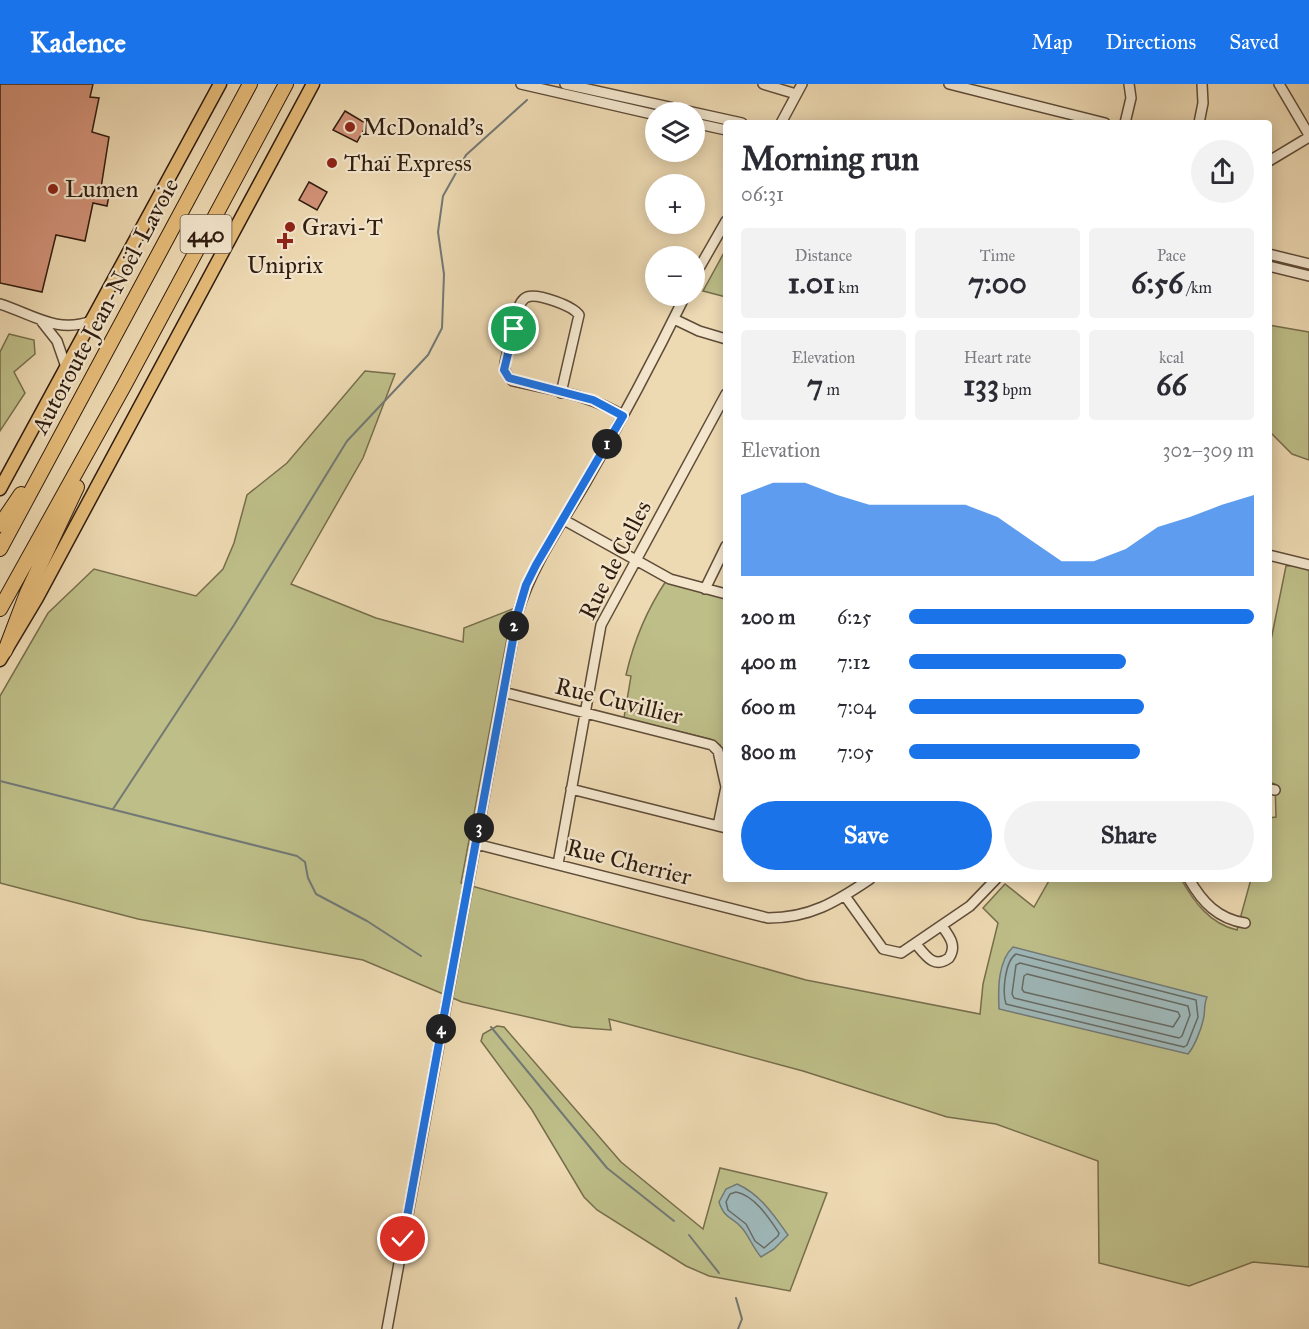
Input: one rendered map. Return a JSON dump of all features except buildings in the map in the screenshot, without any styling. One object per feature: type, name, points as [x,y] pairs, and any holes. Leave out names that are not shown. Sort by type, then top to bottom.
[{"type":"highway","name":"Autoroute Jean-Noël-Lavoie","points":[[0,549],[250,84]]},
{"type":"highway","name":"440","points":[[0,609],[125,384],[286,84]]},
{"type":"highway","points":[[2,655],[27,593],[125,384]]},
{"type":"highway","points":[[0,525],[63,433]]},
{"type":"main road","points":[[0,489],[220,84]]},
{"type":"main road","points":[[2,655],[37,598],[314,84]]},
{"type":"street","points":[[521,84],[645,112]]},
{"type":"street","points":[[565,84],[728,120]]},
{"type":"street","points":[[763,84],[796,94]]},
{"type":"street","points":[[783,120],[802,84]]},
{"type":"street","points":[[949,84],[1093,120]]},
{"type":"street","points":[[995,95],[998,84]]},
{"type":"street","points":[[1126,120],[1131,98],[1129,84]]},
{"type":"street","points":[[1200,120],[1202,84]]},
{"type":"street","points":[[1272,159],[1309,136],[1279,84]]},
{"type":"street","points":[[705,125],[723,129]]},
{"type":"street","points":[[705,258],[723,226]]},
{"type":"street","points":[[1272,255],[1309,264]]},
{"type":"street","points":[[1272,267],[1309,276]]},
{"type":"street","points":[[561,393],[579,315],[569,306],[534,296],[527,297],[518,309],[504,370],[513,381],[600,403],[623,416]]},
{"type":"street","points":[[0,304],[42,322],[68,327],[91,321]]},
{"type":"street","points":[[387,1329],[512,638],[526,585],[623,416],[680,306]]},
{"type":"street","points":[[674,319],[699,331],[723,338]]},
{"type":"street","points":[[42,322],[57,341],[66,367]]},
{"type":"street","name":"Rue de Celles","points":[[558,864],[601,625],[723,399]]},
{"type":"street","points":[[564,520],[670,579],[723,593]]},
{"type":"street","points":[[705,589],[723,552]]},
{"type":"street","points":[[1272,556],[1309,565]]},
{"type":"street","name":"Rue Cuvillier","points":[[503,692],[716,747],[723,775]]},
{"type":"street","points":[[571,789],[722,827]]},
{"type":"street","name":"Rue Cherrier","points":[[476,844],[768,918],[784,918],[813,912],[845,896],[866,882]]},
{"type":"street","points":[[845,896],[883,949],[901,953],[969,906],[993,882]]},
{"type":"street","points":[[1191,882],[1208,906],[1228,921],[1245,923]]},
{"type":"street","points":[[916,944],[930,960],[944,962],[954,948],[942,926]]},
{"type":"green space","points":[[723,254],[723,296],[705,292],[705,287]]},
{"type":"green space","points":[[1272,326],[1309,332],[1309,460],[1292,454],[1272,434]]},
{"type":"green space","points":[[9,334],[34,340],[35,354],[14,372],[25,393],[0,431],[0,352]]},
{"type":"green space","points":[[365,371],[395,374],[363,458],[291,584],[376,618],[463,642],[464,628],[515,608],[509,628],[461,883],[806,980],[980,1014],[983,984],[998,923],[983,908],[1005,884],[1034,907],[1048,882],[1183,882],[1204,911],[1219,923],[1237,930],[1250,882],[1272,882],[1272,818],[1276,817],[1275,784],[1272,783],[1272,635],[1286,566],[1309,565],[1309,1267],[1253,1262],[1189,1286],[1099,1263],[1098,1161],[996,1124],[947,1117],[803,1071],[609,1019],[611,1030],[572,1027],[462,1002],[363,960],[138,919],[0,883],[0,696],[48,613],[94,569],[196,596],[223,569],[234,543],[247,495],[287,463]]},
{"type":"green space","points":[[666,581],[723,597],[723,753],[720,745],[710,739],[624,718],[631,676],[626,675],[633,650],[652,603]]},
{"type":"green space","points":[[497,1026],[504,1027],[621,1162],[703,1229],[720,1168],[827,1193],[790,1291],[709,1276],[686,1266],[597,1210],[584,1197],[532,1110],[481,1041],[483,1034]]},
{"type":"water","points":[[1013,947],[1207,997],[1202,1025],[1193,1046],[1188,1054],[999,1009],[1002,967]]},
{"type":"water","points":[[737,1184],[760,1199],[788,1235],[774,1249],[761,1257],[744,1231],[726,1215],[719,1202],[726,1189]]},
{"type":"waterway","points":[[113,809],[234,625],[347,441],[428,355],[442,328],[444,274],[438,232],[443,196],[466,155],[527,100]]},
{"type":"waterway","points":[[0,781],[297,856],[305,862],[308,878],[316,894],[367,921],[421,956]]},
{"type":"waterway","points":[[491,1027],[607,1168],[674,1221]]},
{"type":"waterway","points":[[689,1235],[719,1273]]},
{"type":"waterway","points":[[736,1298],[742,1319],[738,1329]]},
{"type":"place","name":"McDonald's","points":[[350,127]]},
{"type":"place","name":"Thaï Express","points":[[332,163]]},
{"type":"place","name":"Lumen","points":[[53,189]]},
{"type":"place","name":"Gravi-T","points":[[290,227]]},
{"type":"place","name":"Uniprix","points":[[285,241]]},
{"type":"route","points":[[403,1239],[518,612],[526,585],[536,565],[623,416],[593,400],[516,382],[509,378],[504,370],[514,329]]}]
